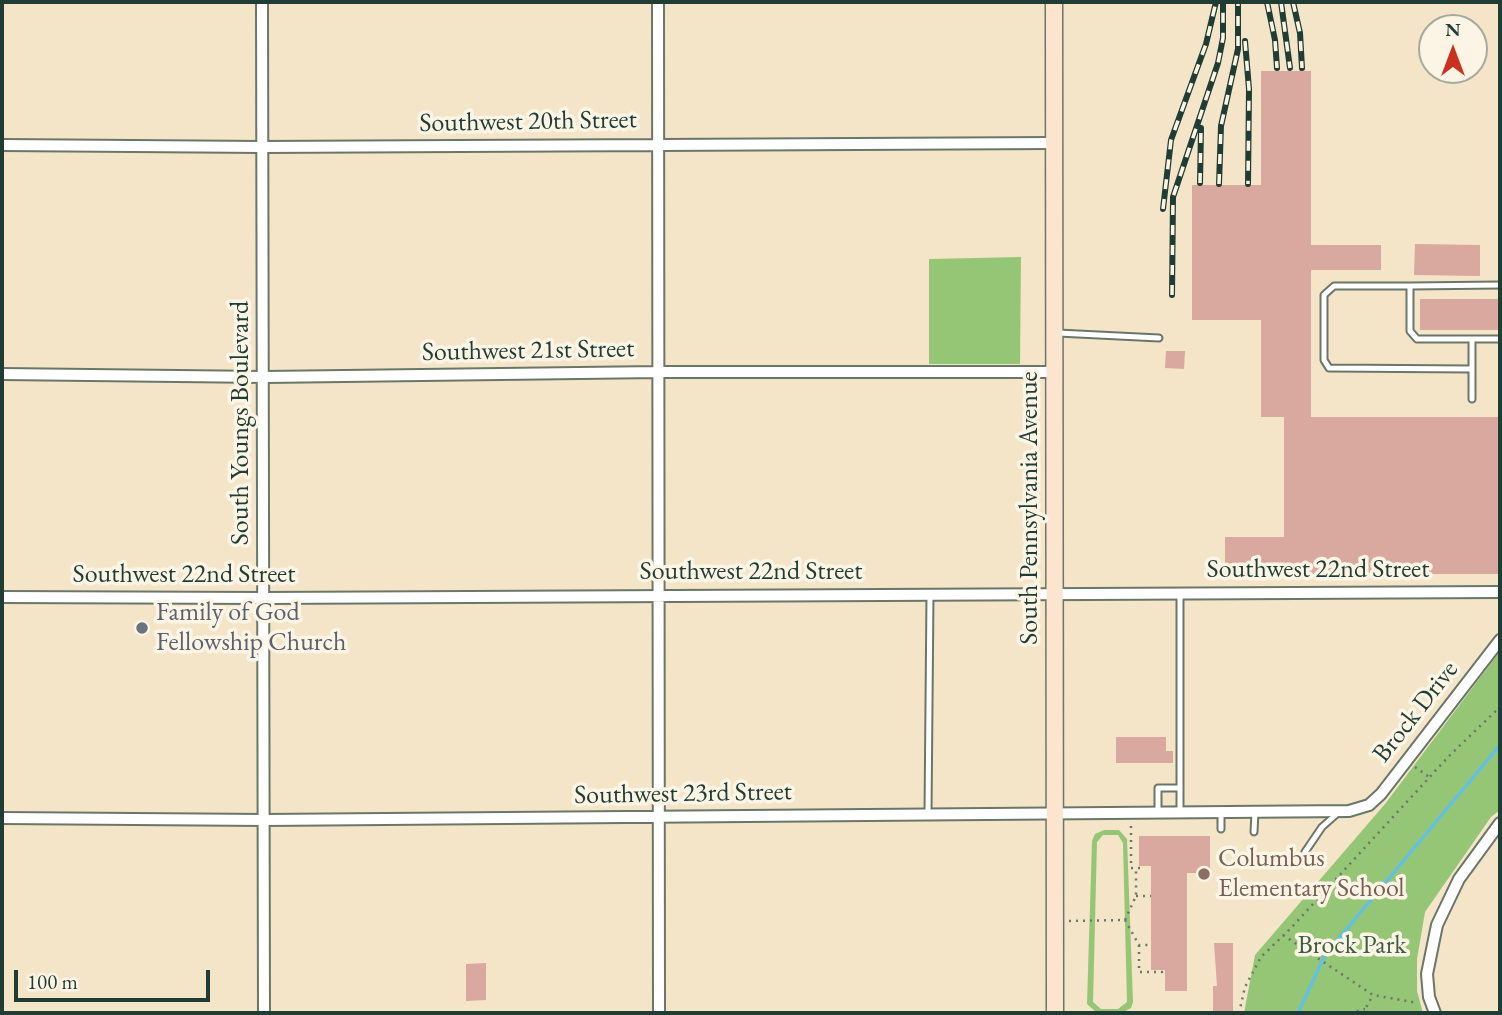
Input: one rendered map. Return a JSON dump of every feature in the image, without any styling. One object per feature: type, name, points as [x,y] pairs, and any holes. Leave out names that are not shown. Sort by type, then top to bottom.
[{"type":"main road","name":"South Pennsylvania Avenue","points":[[1054,2],[1055,1013]]},
{"type":"street","name":"South Youngs Boulevard","points":[[262,2],[265,377],[264,1013]]},
{"type":"street","points":[[658,2],[661,594],[659,1013]]},
{"type":"street","name":"Southwest 20th Street","points":[[2,145],[262,147],[1054,143]]},
{"type":"street","name":"Southwest 21st Street","points":[[2,374],[265,377],[658,372],[1055,372]]},
{"type":"street","name":"Southwest 22nd Street","points":[[2,597],[1500,592]]},
{"type":"street","name":"Brock Drive","points":[[1364,807],[1381,793],[1500,640]]},
{"type":"street","name":"Southwest 23rd Street","points":[[2,818],[265,820],[1055,812],[1221,813],[1339,811],[1364,807]]},
{"type":"street","points":[[1435,1013],[1430,1002],[1429,957],[1444,907],[1459,879],[1500,823]]},
{"type":"lane","points":[[1472,369],[1329,368],[1324,360],[1324,295],[1334,286],[1500,285]]},
{"type":"lane","points":[[1410,286],[1410,331],[1417,339],[1500,339]]},
{"type":"lane","points":[[1055,333],[1159,338]]},
{"type":"lane","points":[[1472,339],[1472,399]]},
{"type":"lane","points":[[1180,593],[1177,629],[1183,656],[1180,813]]},
{"type":"lane","points":[[928,814],[930,594]]},
{"type":"lane","points":[[1158,812],[1158,788],[1180,788]]},
{"type":"lane","points":[[1304,852],[1322,827],[1339,811]]},
{"type":"lane","points":[[1254,832],[1255,812]]},
{"type":"lane","points":[[1221,813],[1221,829]]},
{"type":"path","points":[[1239,1013],[1245,987],[1258,960],[1474,730],[1500,707]]},
{"type":"path","points":[[1407,761],[1429,778]]},
{"type":"path","points":[[1131,826],[1131,868],[1143,868]]},
{"type":"path","points":[[1125,920],[1136,896],[1136,868]]},
{"type":"path","points":[[1136,896],[1151,896]]},
{"type":"path","points":[[1069,920],[1125,920]]},
{"type":"path","points":[[1125,920],[1139,945],[1139,972],[1162,972],[1162,977]]},
{"type":"path","points":[[1283,935],[1373,995],[1399,1001],[1430,1002]]},
{"type":"path","points":[[1139,945],[1151,945]]},
{"type":"path","points":[[1350,1013],[1364,1011],[1373,995]]},
{"type":"green space","points":[[1021,257],[1020,364],[929,364],[929,259]]},
{"type":"green space","name":"Brock Park","points":[[1500,651],[1500,810],[1491,817],[1425,912],[1417,959],[1417,991],[1423,1013],[1244,1013],[1255,955],[1385,804]]},
{"type":"green space","points":[[1104,830],[1119,830],[1127,839],[1133,1002],[1131,1008],[1122,1013],[1097,1013],[1087,1004],[1092,841],[1095,834]],"holes":[[[1103,835],[1118,835],[1123,843],[1127,1002],[1118,1009],[1101,1009],[1093,1002],[1097,842]]]},
{"type":"building","points":[[1261,71],[1311,71],[1311,245],[1381,245],[1381,270],[1311,270],[1311,417],[1500,417],[1500,574],[1225,574],[1225,537],[1284,537],[1284,417],[1261,417],[1261,320],[1192,320],[1192,185],[1261,185]]},
{"type":"building","points":[[1415,244],[1480,245],[1480,276],[1414,275]]},
{"type":"building","points":[[1420,299],[1500,299],[1500,330],[1420,330]]},
{"type":"building","points":[[1166,351],[1185,351],[1184,369],[1165,368]]},
{"type":"building","points":[[1116,737],[1166,737],[1166,751],[1173,751],[1173,763],[1116,763]]},
{"type":"building","points":[[1139,836],[1210,836],[1210,873],[1187,873],[1187,991],[1165,991],[1165,970],[1151,970],[1151,866],[1139,866]]},
{"type":"building","points":[[1214,943],[1233,943],[1233,1013],[1213,1013],[1213,986],[1217,986]]},
{"type":"building","points":[[486,963],[486,1000],[466,1001],[466,964]]},
{"type":"waterway","points":[[1298,1013],[1325,955],[1500,745]]},
{"type":"railway","points":[[1163,209],[1171,140],[1206,44],[1216,2]]},
{"type":"railway","points":[[1172,295],[1173,197],[1218,63],[1223,38],[1223,2]]},
{"type":"railway","points":[[1219,184],[1221,126],[1238,49],[1238,2]]},
{"type":"railway","points":[[1267,2],[1275,40],[1277,68]]},
{"type":"railway","points":[[1281,2],[1290,68]]},
{"type":"railway","points":[[1293,2],[1300,33],[1302,68]]},
{"type":"railway","points":[[1245,41],[1249,89],[1248,184]]},
{"type":"railway","points":[[1200,183],[1201,128]]},
{"type":"place","name":"Family of God Fellowship Church","points":[[142,628]]},
{"type":"place","name":"Columbus Elementary School","points":[[1204,874]]}]
